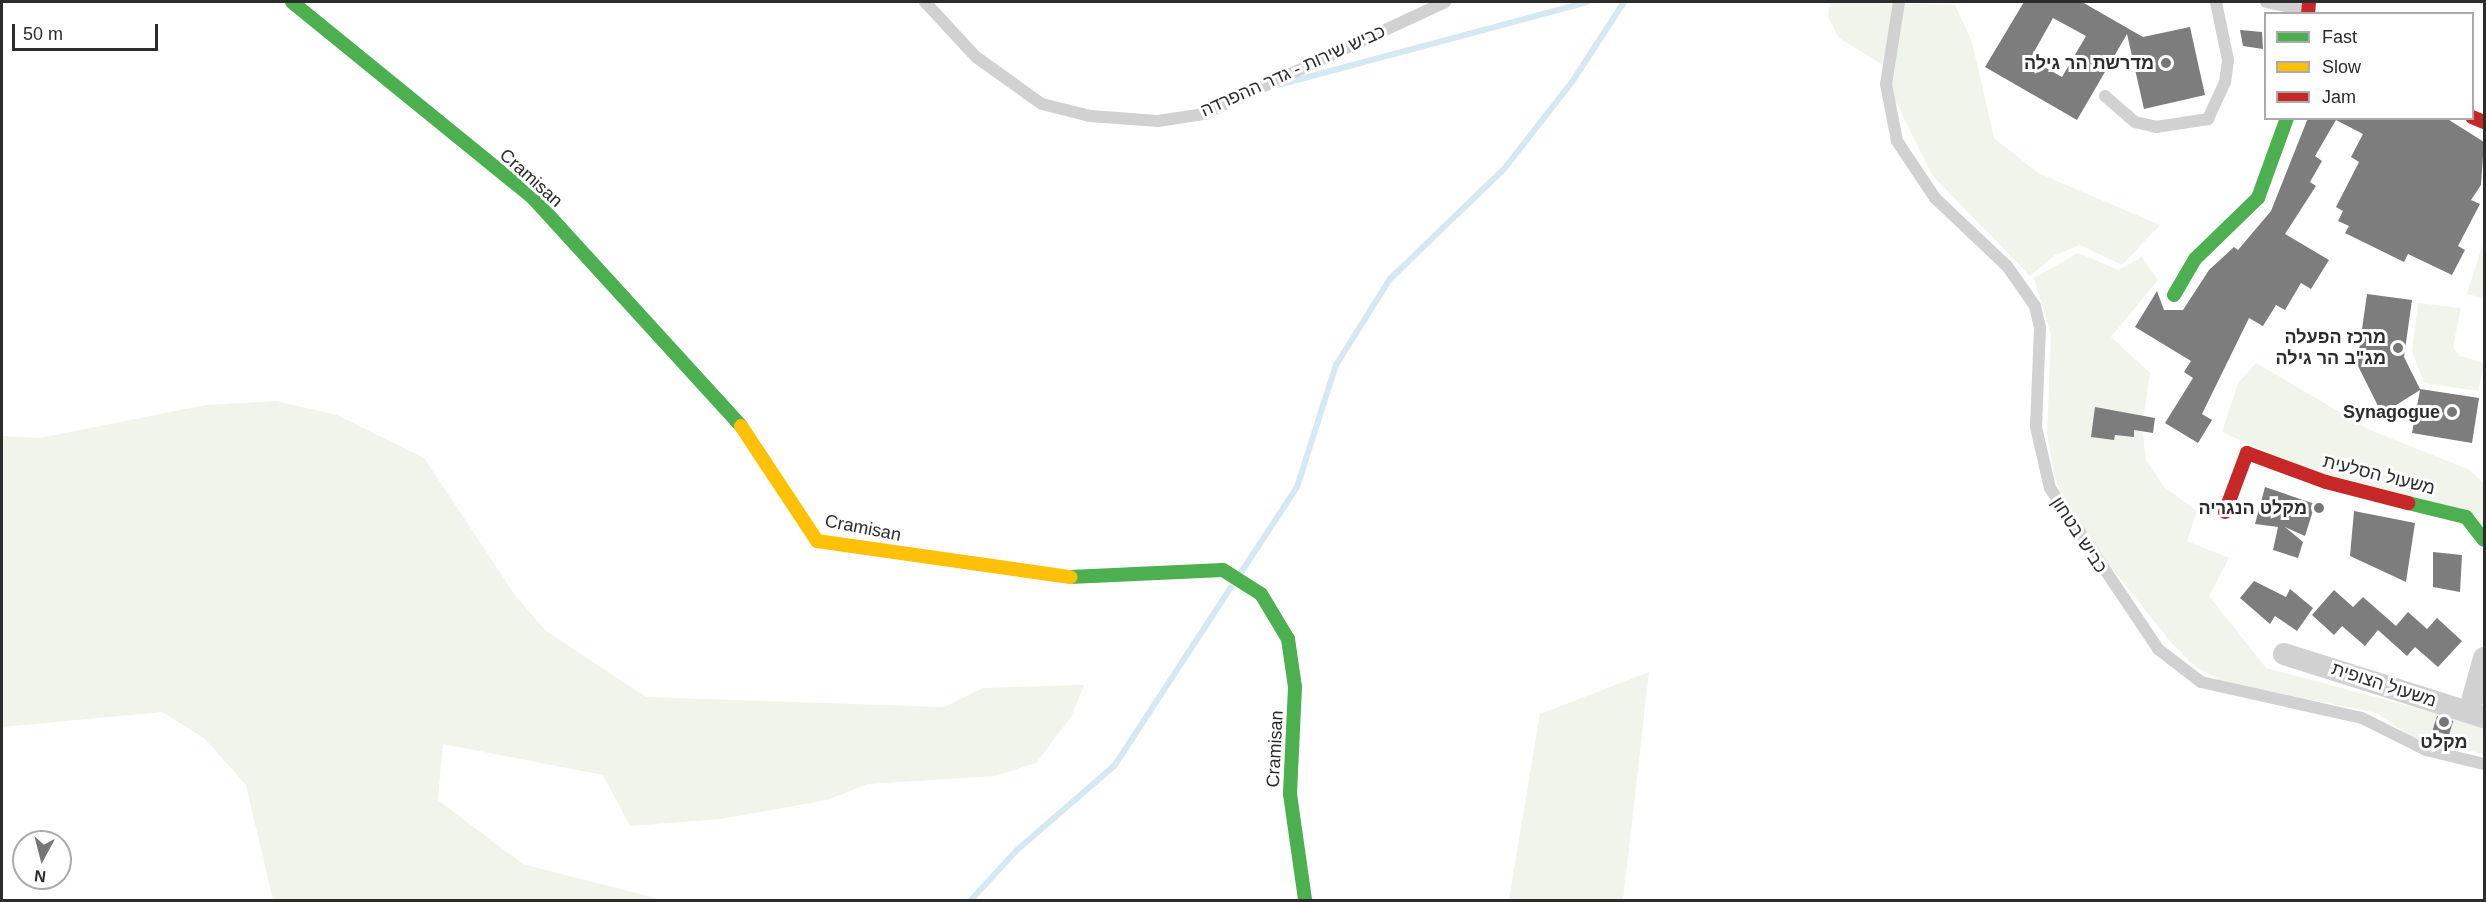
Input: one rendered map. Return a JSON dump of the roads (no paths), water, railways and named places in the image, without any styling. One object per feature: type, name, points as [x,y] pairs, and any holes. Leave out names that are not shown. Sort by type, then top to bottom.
[{"type":"street","name":"Cramisan","points":[[292,2],[533,198],[753,439],[817,541],[1080,578],[1223,570],[1261,594],[1288,639],[1295,687],[1290,794],[1305,900]]},
{"type":"street","points":[[2174,295],[2195,259],[2258,198],[2286,120]]},
{"type":"street","name":"משעול הסלעית","points":[[2225,512],[2247,453],[2326,482],[2466,518],[2484,540]]},
{"type":"street","name":"משעול הצופית","points":[[2284,654],[2477,714]]},
{"type":"street","points":[[2477,714],[2484,658]]},
{"type":"lane","name":"כביש שירות - גדר ההפרדה","points":[[925,2],[976,57],[1042,104],[1090,116],[1158,121],[1204,114],[1445,2]]},
{"type":"lane","name":"כביש בטחון","points":[[1899,2],[1886,84],[1898,141],[1935,198],[2007,266],[2035,306],[2040,328],[2036,427],[2050,488],[2158,649],[2210,685],[2362,718],[2426,750],[2484,764]]},
{"type":"lane","points":[[2105,96],[2135,122],[2156,127],[2208,119],[2222,92],[2228,60],[2216,2]]},
{"type":"lane","points":[[2266,2],[2308,9]]},
{"type":"waterway","points":[[1278,85],[1587,2]]},
{"type":"waterway","points":[[1242,571],[1297,487],[1336,365],[1390,279],[1504,169],[1572,82],[1624,2]]},
{"type":"waterway","points":[[971,900],[1017,850],[1115,765],[1231,587]]},
{"type":"place","name":"מדרשת הר גילה","points":[[2166,63]]},
{"type":"place","name":"מרכז הפעלה מג\"ב הר גילה","points":[[2398,348]]},
{"type":"place","name":"Synagogue","points":[[2452,412]]},
{"type":"place","name":"מקלט הנגריה","points":[[2319,508]]},
{"type":"place","name":"מקלט","points":[[2444,722]]}]
